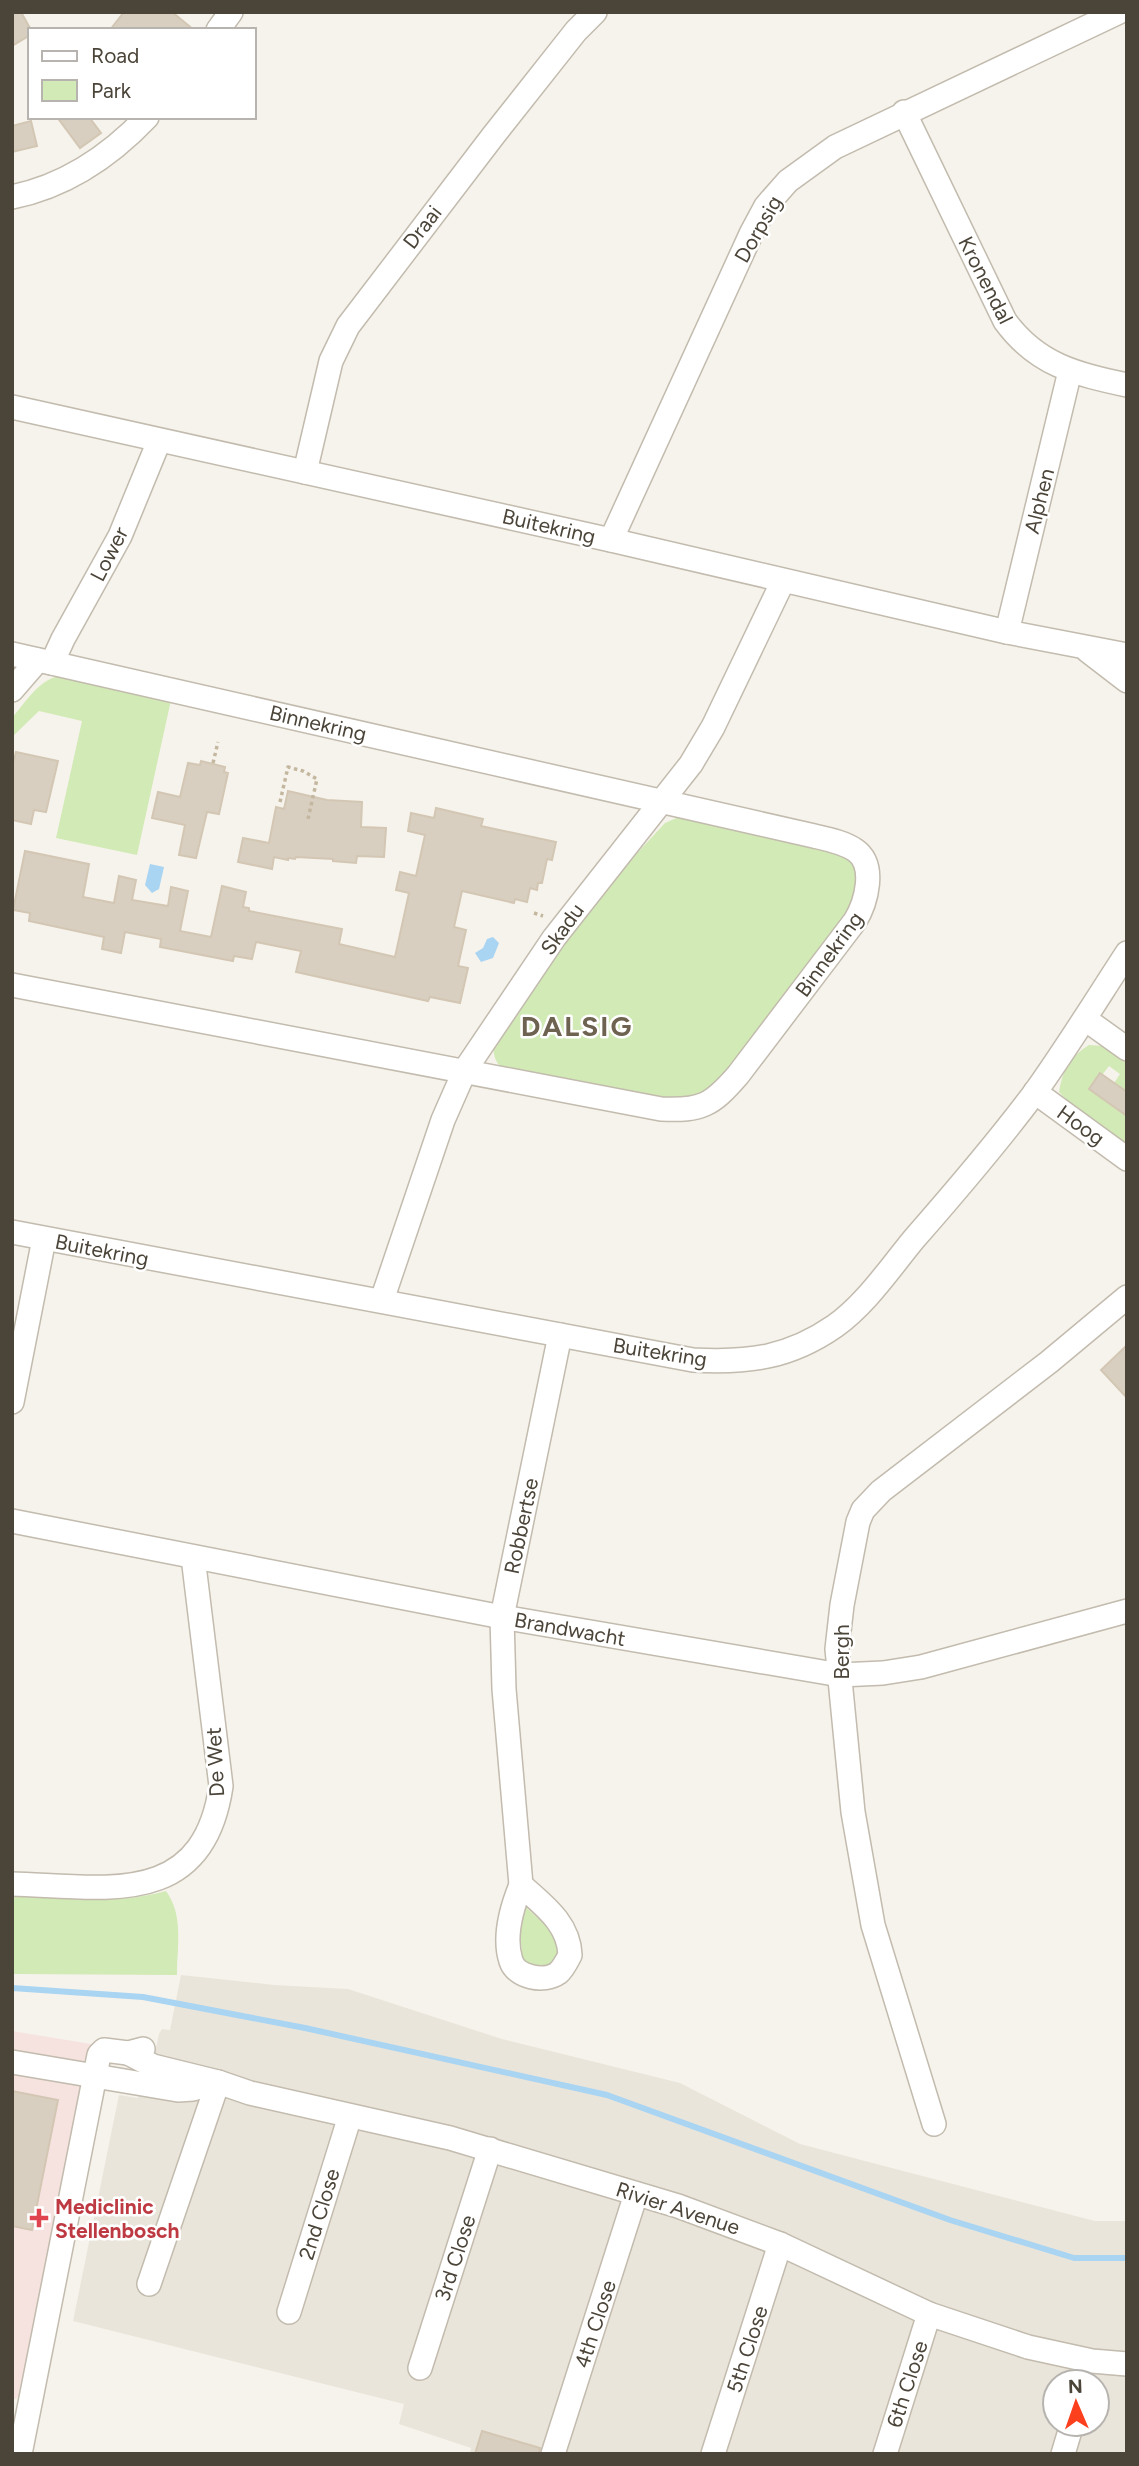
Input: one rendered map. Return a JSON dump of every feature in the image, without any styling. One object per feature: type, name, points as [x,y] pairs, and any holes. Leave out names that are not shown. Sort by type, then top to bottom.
[{"type":"street","points":[[219,28],[231,12]]},
{"type":"street","name":"Draai","points":[[305,472],[331,361],[348,326],[576,30],[595,12]]},
{"type":"street","name":"Dorpsig","points":[[611,540],[751,234],[766,206],[788,181],[835,147],[1119,12]]},
{"type":"street","name":"Kronendal","points":[[904,112],[1005,321],[1018,339],[1039,356],[1070,371],[1127,384]]},
{"type":"street","points":[[12,197],[69,178],[118,146],[145,119]]},
{"type":"street","name":"Alphen","points":[[1007,632],[1070,371]]},
{"type":"street","name":"Buitekring","points":[[12,407],[611,540],[1007,632],[1127,655]]},
{"type":"street","name":"Lower","points":[[12,690],[45,662],[63,639],[120,536],[159,441]]},
{"type":"street","name":"Skadu","points":[[382,1300],[443,1120],[465,1070],[554,937],[691,764],[713,727],[783,581]]},
{"type":"street","name":"Buitekring","points":[[1084,648],[1127,681]]},
{"type":"street","name":"Binnekring","points":[[12,654],[814,835],[858,851],[866,868],[868,884],[865,904],[855,921],[738,1075],[718,1098],[703,1106],[683,1110],[661,1109],[12,985]]},
{"type":"street","name":"Buitekring","points":[[12,1232],[694,1360],[762,1359],[797,1347],[836,1325],[860,1303],[1035,1092],[1127,953]]},
{"type":"street","points":[[1085,1019],[1127,1049]]},
{"type":"street","name":"Hoog","points":[[1035,1092],[1127,1159]]},
{"type":"street","points":[[12,1402],[44,1239]]},
{"type":"street","name":"Bergh","points":[[934,2124],[873,1924],[853,1812],[839,1675],[838,1627],[855,1538],[863,1510],[881,1490],[1039,1370],[1127,1297]]},
{"type":"street","name":"Robbertse","points":[[521,1885],[504,1689],[502,1617],[560,1335]]},
{"type":"street","name":"Brandwacht","points":[[12,1521],[502,1617],[839,1675],[883,1673],[921,1667],[1127,1611]]},
{"type":"street","name":"De Wet","points":[[12,1884],[118,1888],[155,1881],[176,1871],[194,1856],[208,1834],[218,1807],[221,1786],[193,1557]]},
{"type":"street","name":"Rivier Avenue","points":[[94,2075],[99,2055],[104,2050],[128,2053],[146,2048],[180,2057],[196,2065],[218,2082],[250,2093],[489,2149],[678,2206],[780,2244],[929,2314],[1081,2368]]},
{"type":"street","points":[[12,2062],[178,2090],[218,2082]]},
{"type":"street","points":[[20,2454],[18,2429],[94,2075]]},
{"type":"street","points":[[149,2284],[218,2082]]},
{"type":"street","name":"2nd Close","points":[[289,2312],[350,2116]]},
{"type":"street","name":"3rd Close","points":[[420,2368],[489,2149]]},
{"type":"street","name":"4th Close","points":[[553,2454],[636,2194]]},
{"type":"street","name":"5th Close","points":[[713,2454],[780,2244]]},
{"type":"street","name":"6th Close","points":[[885,2454],[929,2314]]},
{"type":"street","name":"Rivier Avenue","points":[[1105,2368],[1127,2364]]},
{"type":"path","points":[[213,763],[218,742]]},
{"type":"path","points":[[280,802],[288,767],[317,779],[308,819]]},
{"type":"shaded area","points":[[181,1975],[274,1985],[348,1989],[502,2039],[680,2083],[800,2144],[1095,2221],[1127,2221],[1127,2454],[470,2454],[471,2448],[399,2424],[404,2404],[73,2321],[119,2095],[138,2098],[162,2029],[170,2030]]},
{"type":"shaded area","name":"Mediclinic Stellenbosch","points":[[12,2031],[103,2046],[28,2390],[12,2401]]},
{"type":"green space","points":[[58,676],[171,700],[137,855],[56,838],[82,721],[39,711],[12,737],[12,718],[38,688]]},
{"type":"green space","points":[[681,816],[836,849],[854,860],[860,898],[793,993],[706,1095],[672,1101],[502,1068],[494,1053],[497,1036],[600,893],[665,823]]},
{"type":"green space","points":[[1089,1045],[1103,1046],[1127,1063],[1127,1092],[1114,1083],[1120,1074],[1109,1066],[1102,1075],[1127,1104],[1127,1144],[1072,1105],[1059,1092],[1068,1065]]},
{"type":"green space","points":[[166,1891],[172,1901],[177,1921],[177,1975],[12,1974],[12,1896],[109,1899]]},
{"type":"green space","points":[[524,1905],[550,1930],[557,1944],[556,1961],[546,1966],[533,1967],[522,1957],[519,1907]]},
{"type":"water","points":[[150,864],[164,867],[159,889],[152,893],[145,885]]},
{"type":"water","points":[[493,937],[499,943],[493,958],[481,962],[475,953],[483,948],[487,939]]},
{"type":"building","points":[[12,12],[21,12],[30,28],[28,36],[12,46]]},
{"type":"building","points":[[124,12],[172,12],[192,28],[112,28]]},
{"type":"building","points":[[58,119],[90,119],[101,133],[80,148]]},
{"type":"building","points":[[31,121],[37,146],[12,152],[12,126]]},
{"type":"building","points":[[16,752],[58,761],[46,812],[34,810],[31,824],[12,820],[12,768]]},
{"type":"building","points":[[201,761],[225,767],[224,772],[228,773],[219,814],[207,812],[196,858],[179,855],[185,825],[152,818],[158,792],[180,797],[188,763],[200,765]]},
{"type":"building","points":[[288,791],[327,800],[362,802],[361,827],[386,828],[384,857],[357,856],[356,863],[333,859],[296,857],[288,860],[274,857],[272,869],[238,862],[243,838],[269,843],[276,807],[284,809]]},
{"type":"building","points":[[436,808],[483,819],[481,826],[556,842],[552,860],[547,859],[542,883],[538,883],[537,890],[530,888],[527,902],[515,899],[514,903],[462,891],[454,927],[466,930],[458,966],[468,968],[460,1003],[430,997],[428,1001],[296,972],[301,951],[256,942],[252,959],[234,956],[233,961],[160,947],[161,939],[125,932],[121,953],[102,949],[104,937],[29,921],[30,913],[13,910],[25,851],[89,864],[83,897],[114,903],[119,876],[136,880],[132,900],[168,906],[171,887],[188,891],[180,931],[211,937],[222,886],[246,892],[243,907],[249,908],[249,911],[342,929],[339,944],[395,957],[409,893],[396,890],[400,872],[416,876],[425,835],[408,831],[411,813],[434,818]]},
{"type":"building","points":[[1100,1073],[1127,1092],[1127,1116],[1089,1089]]},
{"type":"building","points":[[1127,1345],[1127,1398],[1101,1370]]},
{"type":"building","points":[[12,2091],[58,2100],[32,2230],[12,2226]]},
{"type":"building","points":[[482,2431],[540,2448],[539,2454],[475,2454]]},
{"type":"waterway","points":[[12,1988],[143,1997],[305,2028],[607,2095],[950,2220],[1074,2258],[1127,2258]]},
{"type":"place","name":"Mediclinic Stellenbosch","points":[[39,2218]]},
{"type":"district","name":"DALSIG","points":[[577,1026]]}]
